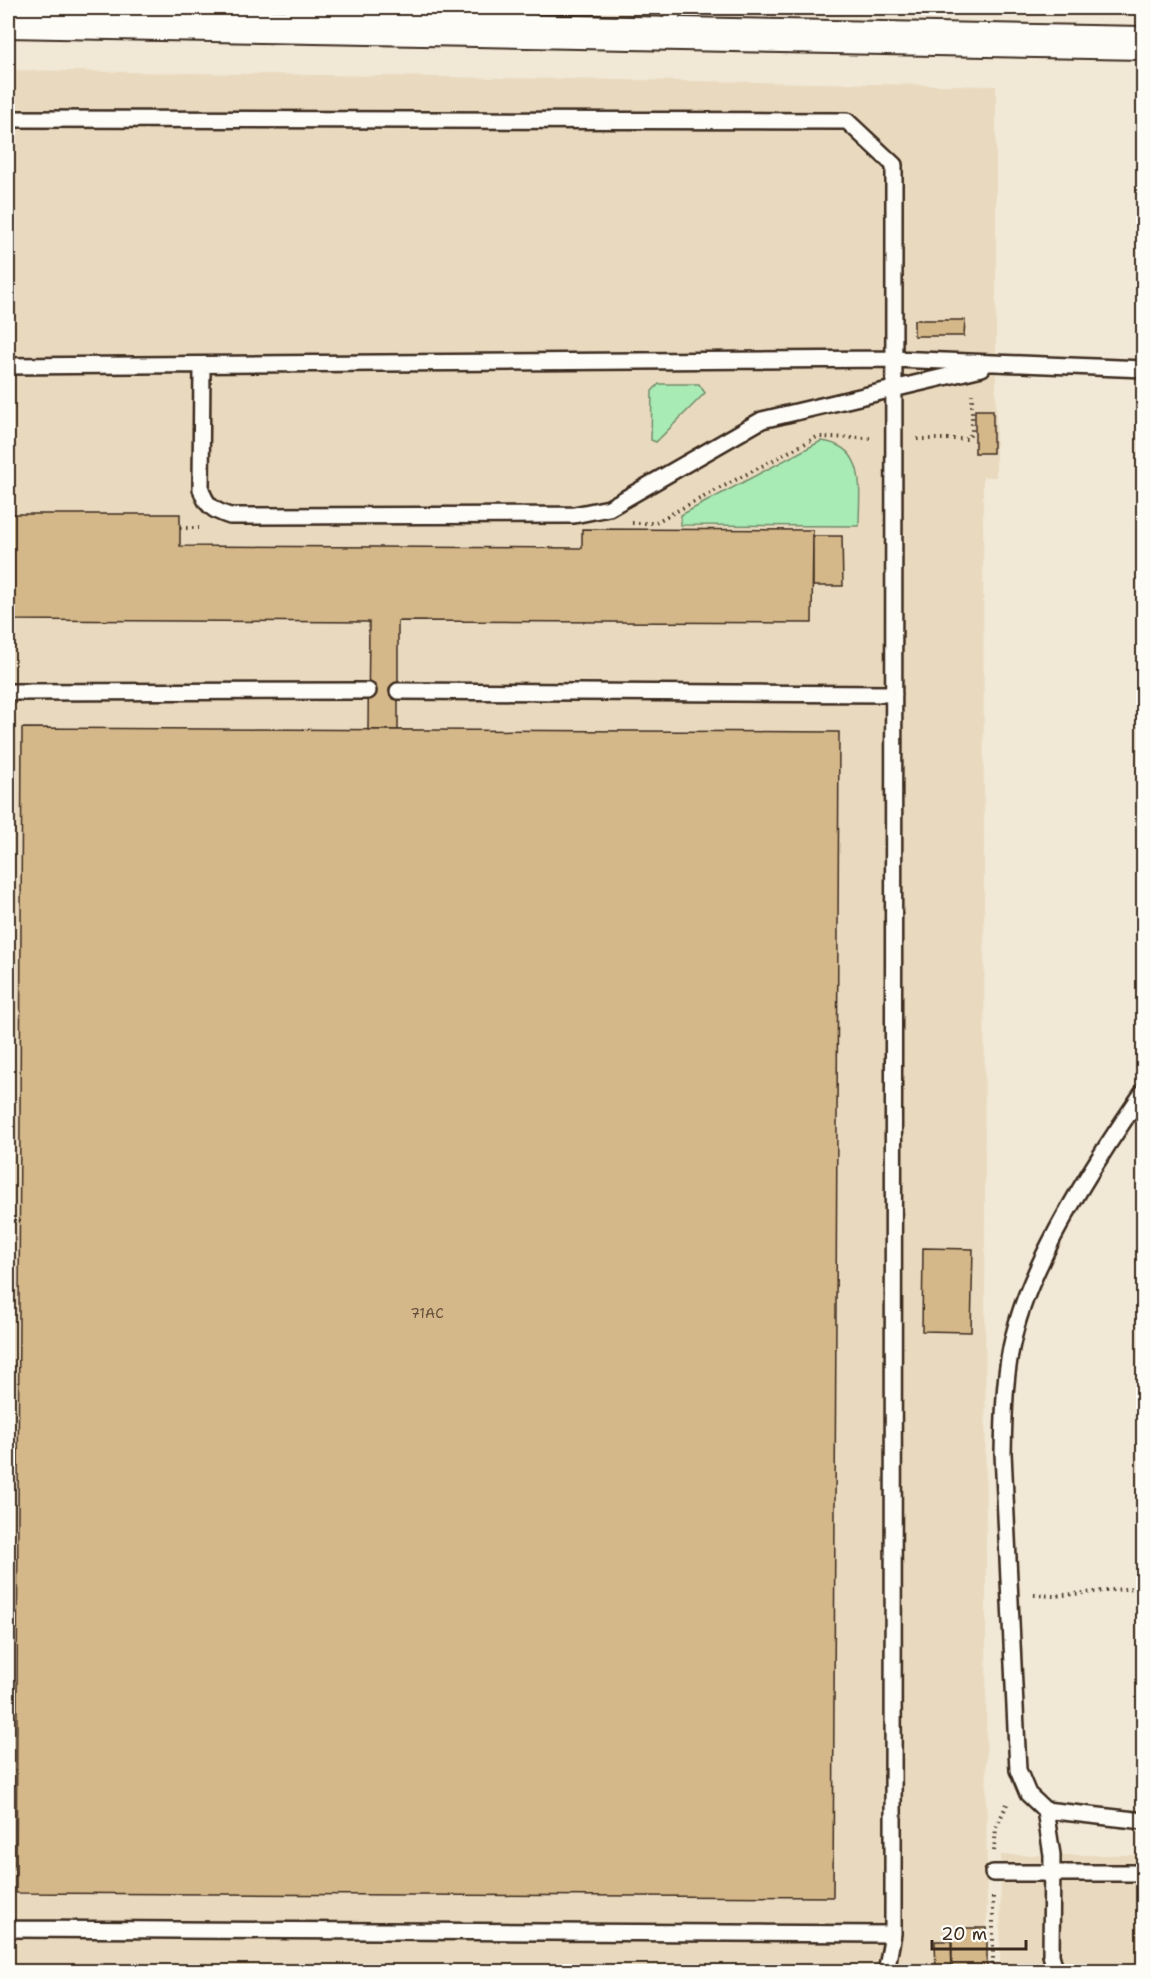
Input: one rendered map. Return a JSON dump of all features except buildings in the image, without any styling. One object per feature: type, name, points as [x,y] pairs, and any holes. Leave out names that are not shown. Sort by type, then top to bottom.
[{"type":"street","points":[[8,21],[261,17],[672,21],[1143,43]]},
{"type":"lane","points":[[8,119],[846,121],[894,165],[892,1934],[885,1971]]},
{"type":"lane","points":[[8,366],[894,358],[996,365],[1143,369]]},
{"type":"lane","points":[[202,365],[201,489],[205,502],[217,512],[230,516],[574,515],[609,508],[762,420],[996,365]]},
{"type":"lane","points":[[8,692],[368,692]]},
{"type":"lane","points":[[398,692],[894,694]]},
{"type":"lane","points":[[1143,1091],[1078,1196],[1036,1273],[1014,1334],[1004,1404],[1003,1453],[1018,1770],[1028,1794],[1045,1810],[1143,1821]]},
{"type":"lane","points":[[1045,1810],[1052,1855],[1051,1955],[1056,1971]]},
{"type":"lane","points":[[993,1873],[1143,1873]]},
{"type":"lane","points":[[8,1926],[11,1929],[23,1930],[892,1934]]},
{"type":"path","points":[[624,523],[654,523],[817,437],[967,439],[972,433],[972,383]]},
{"type":"path","points":[[1009,1593],[1054,1596],[1143,1587]]},
{"type":"shaded area","points":[[690,8],[1143,8],[1144,14],[690,12]]},
{"type":"shaded area","points":[[8,70],[996,86],[996,477],[983,477],[987,1971],[8,1972]]},
{"type":"shaded area","points":[[1001,1855],[1143,1855],[1143,1971],[1000,1972]]},
{"type":"green space","points":[[659,384],[699,384],[705,393],[656,442],[651,440],[652,391]]},
{"type":"green space","points":[[821,441],[847,451],[854,461],[859,485],[859,526],[681,525],[681,515]]}]
